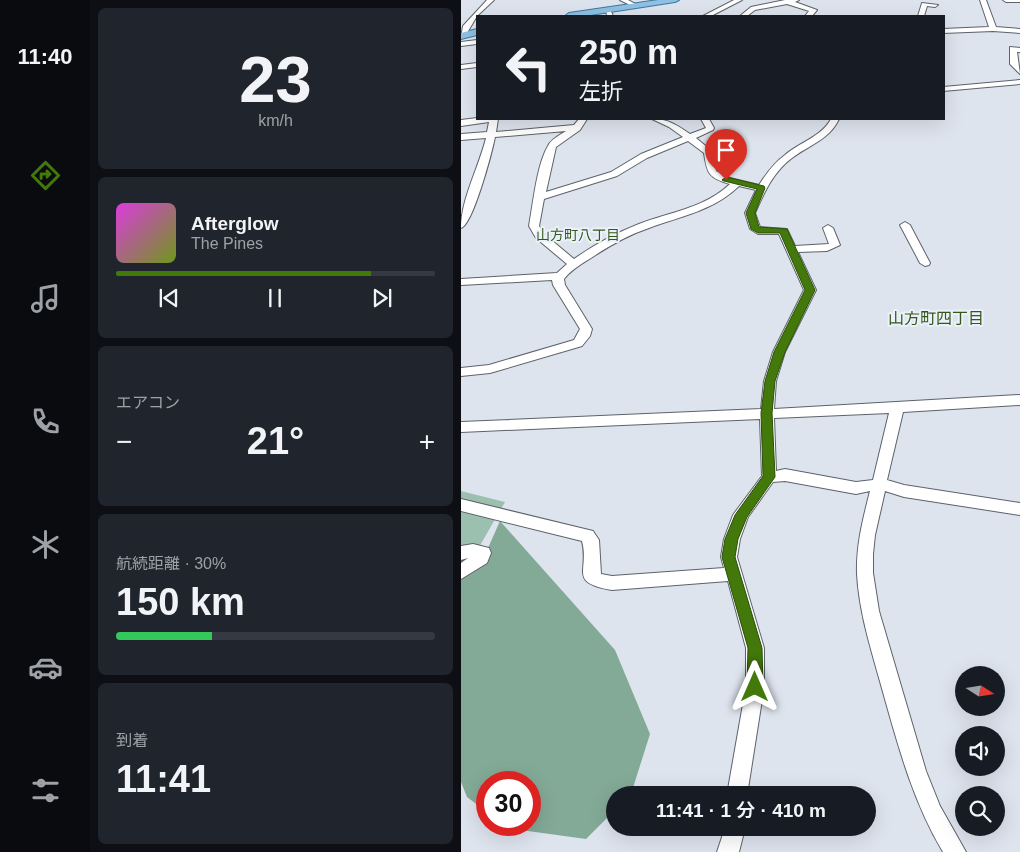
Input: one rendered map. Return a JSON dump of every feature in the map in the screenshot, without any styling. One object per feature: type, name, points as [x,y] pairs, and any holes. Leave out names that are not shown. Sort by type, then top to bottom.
[{"type":"main road","points":[[582,15],[609,13],[634,6],[675,0]]},
{"type":"main road","points":[[462,31],[476,32]]},
{"type":"street","points":[[462,31],[472,16],[491,0]]},
{"type":"street","points":[[623,0],[634,6],[634,15]]},
{"type":"street","points":[[708,15],[739,0]]},
{"type":"street","points":[[983,0],[993,29]]},
{"type":"street","points":[[1006,0],[1020,0]]},
{"type":"street","points":[[744,15],[753,8],[792,1],[814,10],[809,15]]},
{"type":"street","points":[[921,15],[924,4],[935,5]]},
{"type":"street","points":[[945,31],[993,29],[1020,31]]},
{"type":"street","points":[[461,44],[476,42]]},
{"type":"street","points":[[1020,50],[1013,50],[1015,64],[1020,72]]},
{"type":"street","points":[[461,66],[476,65]]},
{"type":"street","points":[[945,89],[1020,82]]},
{"type":"street","points":[[461,123],[484,120]]},
{"type":"street","points":[[461,225],[472,198],[492,135],[494,120]]},
{"type":"street","points":[[574,264],[541,236],[534,226],[546,165],[552,146],[577,128],[582,120]]},
{"type":"street","points":[[659,120],[672,125],[708,152],[712,172],[716,176],[761,188]]},
{"type":"street","points":[[540,197],[614,174],[644,156],[709,130],[710,128],[706,120]]},
{"type":"street","points":[[738,786],[755,687],[755,648],[729,557],[732,539],[741,515],[769,477],[767,413],[770,381],[779,352],[810,290],[783,230],[758,231],[755,229],[750,213],[769,175],[785,159],[828,130],[834,120]]},
{"type":"street","points":[[461,137],[577,128]]},
{"type":"street","points":[[461,282],[559,276],[574,264],[638,228],[716,200],[729,193],[737,183]]},
{"type":"street","points":[[905,226],[925,263]]},
{"type":"street","points":[[791,249],[827,248],[835,244],[829,228]]},
{"type":"street","points":[[461,372],[490,369],[581,341],[586,332],[585,324],[562,292],[559,285],[559,276]]},
{"type":"street","points":[[461,427],[897,408],[1020,400]]},
{"type":"street","points":[[897,408],[865,552],[867,593],[871,616],[908,748],[927,799],[955,852]]},
{"type":"street","points":[[769,477],[785,475],[856,488],[880,484],[904,491],[1020,508]]},
{"type":"street","points":[[461,505],[587,536],[591,540],[591,575],[596,580],[612,582],[734,574]]},
{"type":"street","points":[[461,553],[473,551],[483,553],[481,558],[461,572]]},
{"type":"street","points":[[728,852],[733,836]]},
{"type":"green space","points":[[461,491],[505,502],[478,549],[461,552]]},
{"type":"green space","points":[[500,521],[615,650],[650,734],[634,786],[606,786],[606,819],[586,839],[541,833],[541,771],[476,771],[476,804],[467,797],[461,782],[461,556],[488,548]]},
{"type":"district","name":"山方町八丁目","points":[[578,235]]},
{"type":"district","name":"山方町四丁目","points":[[936,318]]},
{"type":"route","points":[[726,180],[761,188],[750,213],[755,229],[758,231],[783,230],[810,290],[779,352],[770,381],[767,413],[769,477],[741,515],[732,539],[729,557],[755,648],[755,687]]}]
